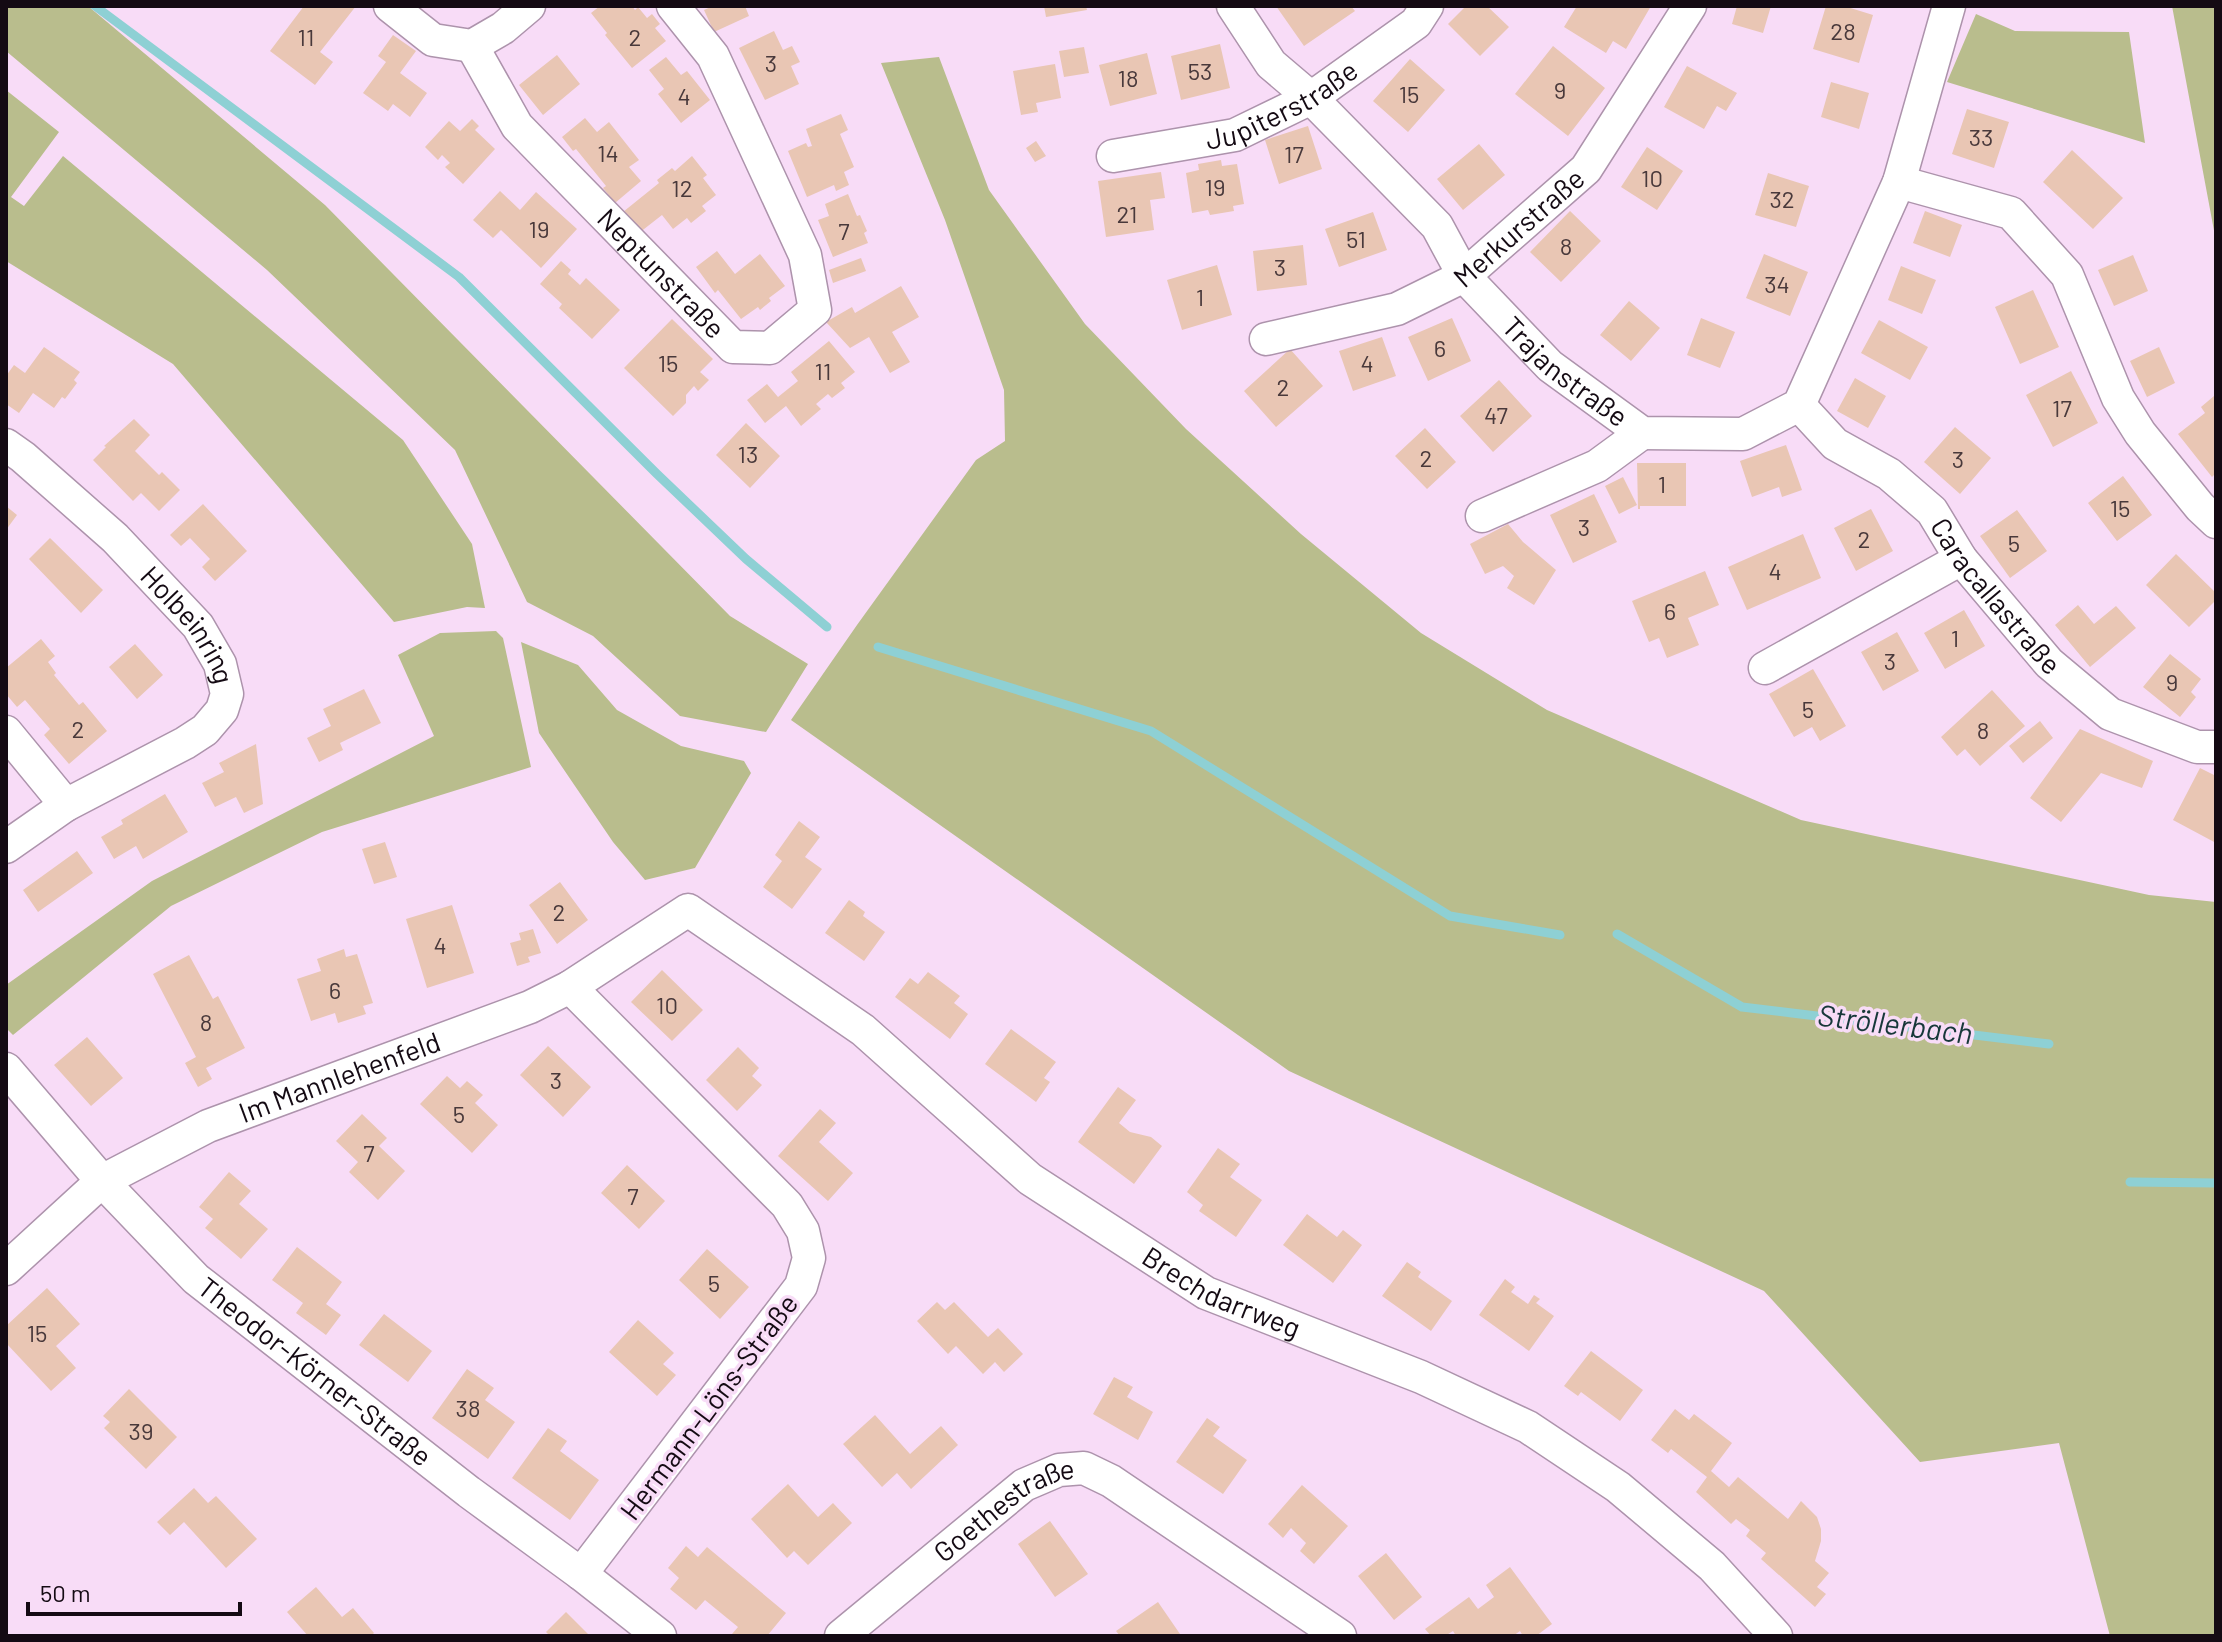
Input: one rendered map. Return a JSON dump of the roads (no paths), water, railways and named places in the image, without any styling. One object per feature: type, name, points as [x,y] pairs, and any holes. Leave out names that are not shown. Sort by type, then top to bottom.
[{"type":"street","points":[[390,6],[433,40],[472,46],[503,28],[529,6]]},
{"type":"street","name":"Neptunstraße","points":[[472,46],[517,126],[733,347],[770,348],[815,310],[805,255],[713,56],[673,6]]},
{"type":"street","name":"Trajanstraße","points":[[1233,6],[1271,64],[1311,98],[1437,226],[1464,276],[1550,366],[1642,433],[1743,434],[1799,405]]},
{"type":"street","name":"Jupiterstraße","points":[[1113,156],[1235,135],[1311,98],[1416,23],[1427,6]]},
{"type":"street","name":"Merkurstraße","points":[[1266,339],[1397,309],[1464,276],[1586,169],[1690,6]]},
{"type":"street","points":[[1799,405],[1899,182],[1949,6]]},
{"type":"street","points":[[1899,182],[2011,213],[2067,275],[2118,398],[2140,433],[2200,507],[2216,522]]},
{"type":"street","name":"Caracallastraße","points":[[1799,405],[1835,444],[1889,474],[1932,511],[1961,559],[2049,663],[2110,714],[2197,747],[2216,747]]},
{"type":"street","points":[[1482,516],[1597,466],[1642,433]]},
{"type":"street","name":"Holbeinring","points":[[6,445],[115,538],[198,626],[220,664],[227,694],[222,710],[205,730],[66,805],[6,847]]},
{"type":"street","points":[[1765,668],[1961,559]]},
{"type":"street","points":[[6,732],[66,805]]},
{"type":"street","name":"Im Mannlehenfeld","points":[[6,1269],[102,1181],[208,1126],[530,1007],[570,987],[688,910]]},
{"type":"street","name":"Brechdarrweg","points":[[688,910],[863,1030],[1030,1179],[1206,1293],[1421,1377],[1528,1427],[1606,1478],[1712,1566],[1776,1636]]},
{"type":"street","name":"Hermann-Löns-Straße","points":[[570,987],[787,1205],[803,1231],[809,1258],[801,1286],[581,1574]]},
{"type":"street","name":"Theodor-Körner-Straße","points":[[6,1069],[102,1181],[196,1279],[660,1636]]},
{"type":"street","name":"Goethestraße","points":[[841,1636],[1024,1485],[1059,1470],[1084,1468],[1111,1481],[1340,1636]]},
{"type":"waterway","points":[[95,6],[459,277],[746,559],[827,627]]},
{"type":"waterway","points":[[878,647],[1151,731],[1450,916],[1560,935]]},
{"type":"waterway","name":"Ströllerbach","points":[[1617,934],[1742,1007],[2049,1044]]},
{"type":"waterway","name":"Ströllerbach","points":[[2130,1182],[2216,1183]]}]
